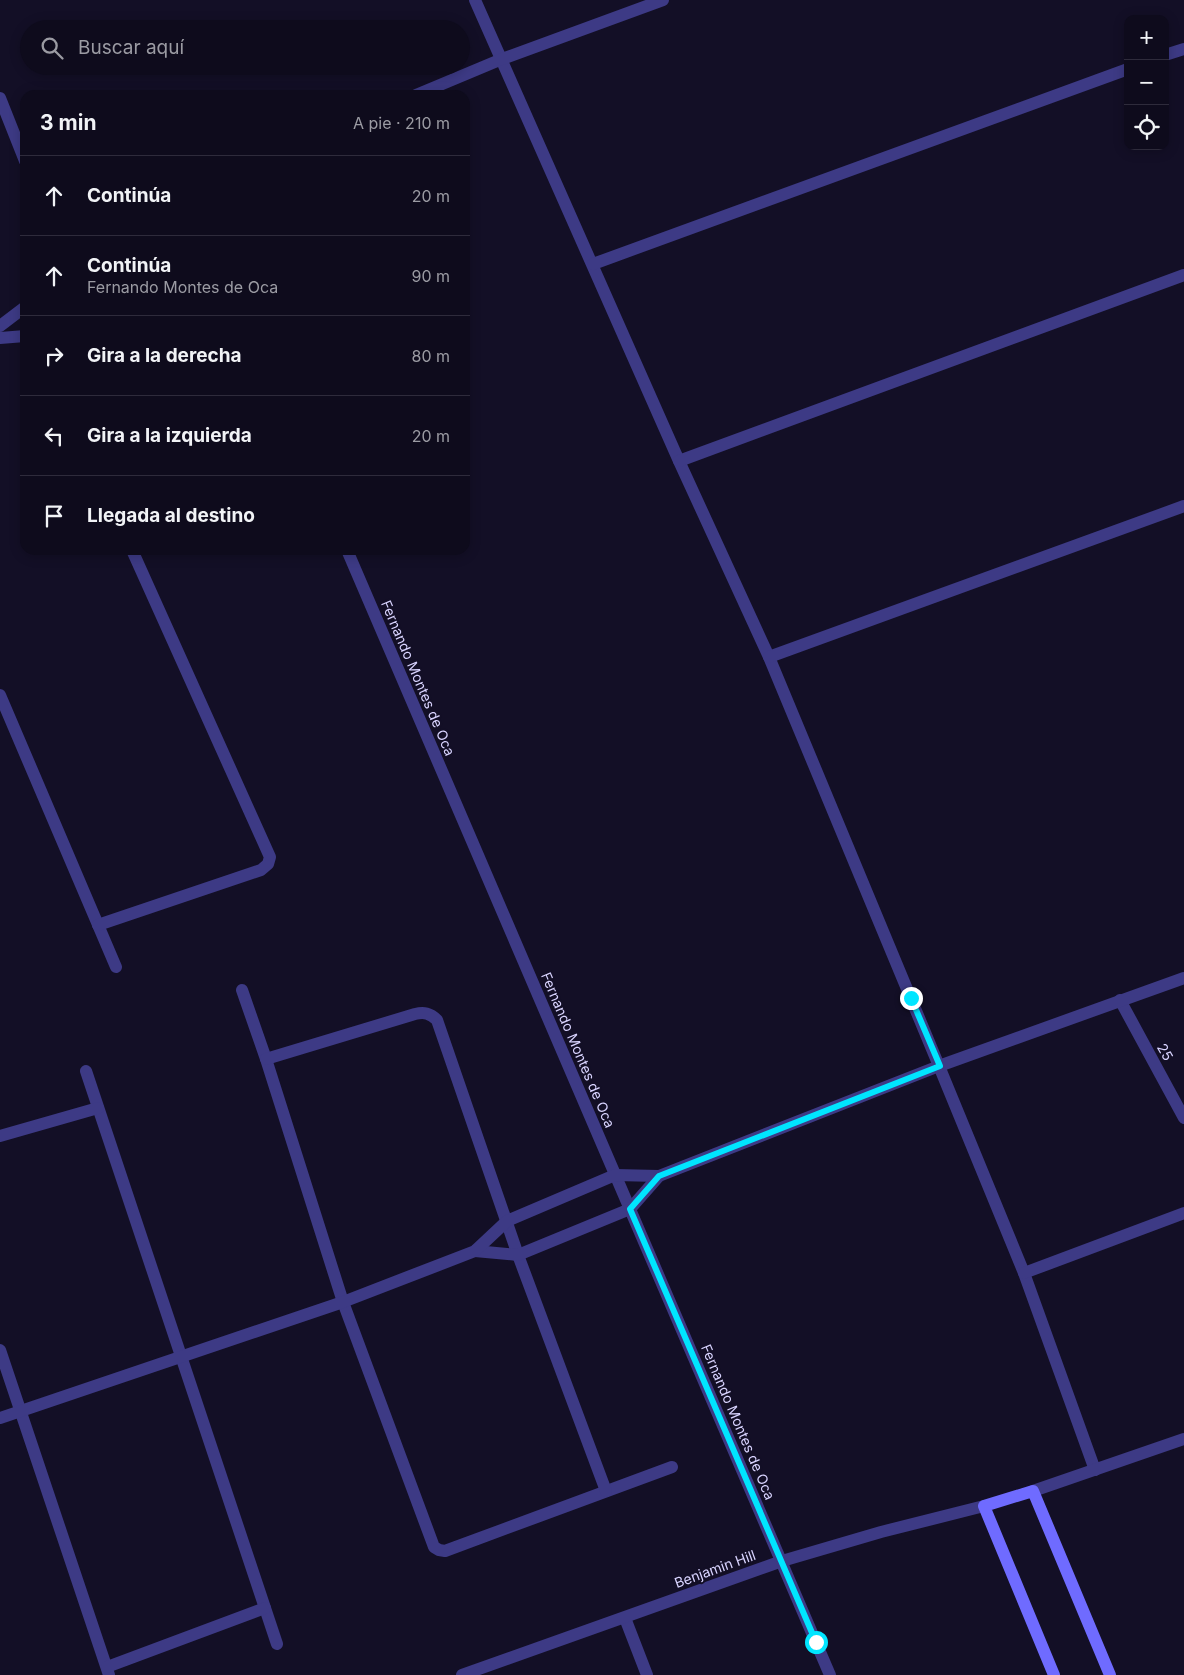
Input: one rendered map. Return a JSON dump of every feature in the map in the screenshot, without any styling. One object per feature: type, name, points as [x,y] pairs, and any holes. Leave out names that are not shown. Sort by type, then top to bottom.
[{"type":"street","points":[[475,0],[768,657],[940,1066],[1024,1273],[1095,1470]]},
{"type":"street","points":[[470,73],[663,0]]},
{"type":"street","points":[[1169,54],[1184,48]]},
{"type":"street","points":[[593,264],[1124,70]]},
{"type":"street","points":[[428,90],[465,75]]},
{"type":"street","points":[[0,98],[20,148]]},
{"type":"street","points":[[680,461],[1184,275]]},
{"type":"street","points":[[0,326],[20,311]]},
{"type":"street","points":[[0,338],[20,336]]},
{"type":"street","points":[[768,657],[1184,506]]},
{"type":"street","points":[[98,925],[261,870],[268,864],[270,857],[134,555]]},
{"type":"street","name":"Fernando Montes de Oca","points":[[350,555],[830,1675]]},
{"type":"street","points":[[0,695],[116,967]]},
{"type":"street","points":[[0,1418],[343,1302],[475,1251],[507,1220],[615,1175],[659,1176],[940,1066],[1184,978]]},
{"type":"street","points":[[242,990],[266,1059],[343,1302],[434,1547],[445,1551],[672,1467]]},
{"type":"street","name":"25","points":[[1120,1000],[1184,1118]]},
{"type":"street","points":[[266,1059],[423,1012],[437,1020],[518,1255],[606,1491]]},
{"type":"street","points":[[86,1071],[277,1644]]},
{"type":"street","points":[[0,1136],[98,1108]]},
{"type":"street","points":[[475,1251],[518,1255],[630,1209],[659,1176]]},
{"type":"street","points":[[1024,1273],[1184,1213]]},
{"type":"street","points":[[0,1350],[108,1671],[265,1608]]},
{"type":"street","points":[[1054,1675],[984,1506],[1184,1439]]},
{"type":"street","points":[[1033,1491],[1110,1675]]},
{"type":"street","name":"Benjamin Hill","points":[[462,1675],[782,1561],[881,1532],[984,1506]]},
{"type":"street","points":[[625,1618],[646,1675]]},
{"type":"street","points":[[493,1675],[499,1662]]},
{"type":"route","points":[[816,1642],[630,1209],[659,1176],[940,1066],[911,998]]}]
